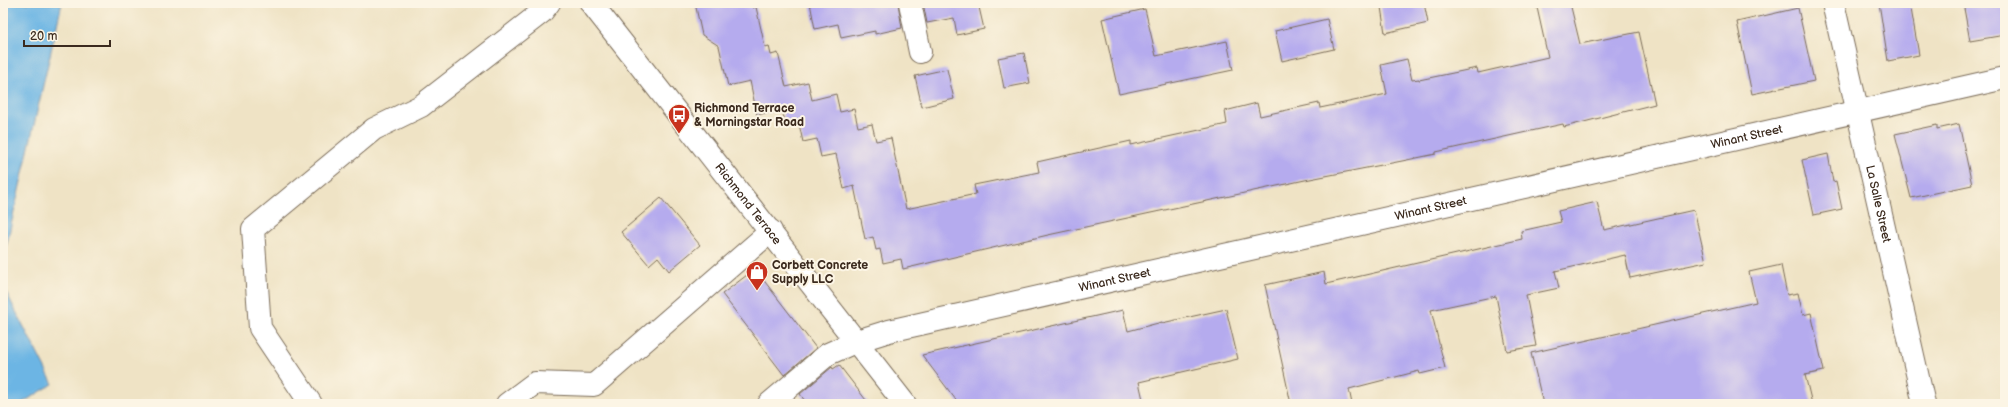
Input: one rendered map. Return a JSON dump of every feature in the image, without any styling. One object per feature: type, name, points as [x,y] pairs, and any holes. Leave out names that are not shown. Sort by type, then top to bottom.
[{"type":"street","points":[[311,404],[260,328],[253,229],[374,129],[421,106],[542,12],[549,3]]},
{"type":"street","name":"Richmond Terrace","points":[[591,3],[905,404]]},
{"type":"street","points":[[910,3],[920,52]]},
{"type":"street","name":"La Salle Street","points":[[1833,3],[1924,404]]},
{"type":"street","name":"Winant Street","points":[[769,404],[828,354],[857,341],[889,331],[2005,78]]},
{"type":"street","points":[[507,404],[535,383],[594,385],[771,231]]},
{"type":"water","points":[[3,3],[62,3],[6,247],[4,288],[53,384],[20,404],[3,404]]},
{"type":"building","points":[[695,3],[752,3],[753,8],[756,7],[765,47],[769,46],[771,55],[778,53],[786,87],[808,82],[812,100],[836,94],[840,112],[854,109],[858,127],[872,124],[876,141],[891,138],[906,209],[976,194],[974,185],[1039,172],[1037,162],[1131,141],[1131,145],[1227,124],[1225,111],[1257,103],[1260,116],[1319,103],[1320,108],[1387,94],[1381,65],[1407,59],[1412,80],[1419,80],[1477,68],[1478,73],[1548,57],[1536,3],[1570,3],[1580,44],[1639,32],[1655,104],[1564,127],[1563,124],[1436,152],[1436,154],[1305,180],[1048,235],[903,269],[901,259],[883,263],[880,249],[876,250],[873,237],[865,239],[854,186],[844,189],[836,154],[821,157],[817,139],[803,142],[799,124],[786,127],[782,109],[757,115],[750,81],[728,86],[719,46],[702,35]]},
{"type":"building","points":[[810,3],[898,3],[902,28],[875,34],[875,31],[841,38],[838,24],[815,29]]},
{"type":"building","points":[[923,3],[978,3],[984,29],[957,35],[954,18],[927,23]]},
{"type":"building","points":[[1402,3],[1424,3],[1428,23],[1385,33],[1381,7]]},
{"type":"building","points":[[1879,3],[1910,3],[1919,55],[1888,61]]},
{"type":"building","points":[[1963,3],[2005,3],[2005,35],[1970,41]]},
{"type":"building","points":[[1798,8],[1814,81],[1752,94],[1737,22]]},
{"type":"building","points":[[1145,9],[1156,56],[1227,41],[1233,70],[1119,94],[1102,19]]},
{"type":"building","points":[[1327,19],[1334,49],[1282,61],[1275,31]]},
{"type":"building","points":[[1024,53],[1030,83],[1004,88],[998,58]]},
{"type":"building","points":[[947,69],[954,99],[922,107],[915,76]]},
{"type":"building","points":[[1959,124],[1972,185],[1911,198],[1895,134],[1937,125],[1937,129]]},
{"type":"building","points":[[1828,154],[1833,182],[1836,181],[1842,209],[1814,215],[1802,160]]},
{"type":"building","points":[[661,198],[700,245],[669,271],[658,257],[649,265],[621,232]]},
{"type":"building","points":[[1597,202],[1604,230],[1694,210],[1706,262],[1630,278],[1625,255],[1555,271],[1559,288],[1526,295],[1536,346],[1507,351],[1496,296],[1431,310],[1445,368],[1420,374],[1419,371],[1349,389],[1352,404],[1291,404],[1265,285],[1324,272],[1326,284],[1522,239],[1521,231],[1561,222],[1558,211]]},
{"type":"building","points":[[1781,265],[1787,295],[1798,293],[1803,315],[1811,313],[1824,371],[1805,375],[1812,404],[1543,404],[1531,353],[1756,302],[1749,272]]},
{"type":"building","points":[[755,269],[816,348],[784,375],[722,294]]},
{"type":"building","points":[[1226,309],[1238,359],[1139,382],[1144,404],[959,404],[922,355],[1123,310],[1128,331],[1162,322]]},
{"type":"building","points":[[839,365],[869,404],[807,404],[800,394],[832,367],[833,369]]},
{"type":"place","name":"Richmond Terrace & Morningstar Road","points":[[679,134]]},
{"type":"place","name":"Corbett Concrete Supply LLC","points":[[757,292]]}]
